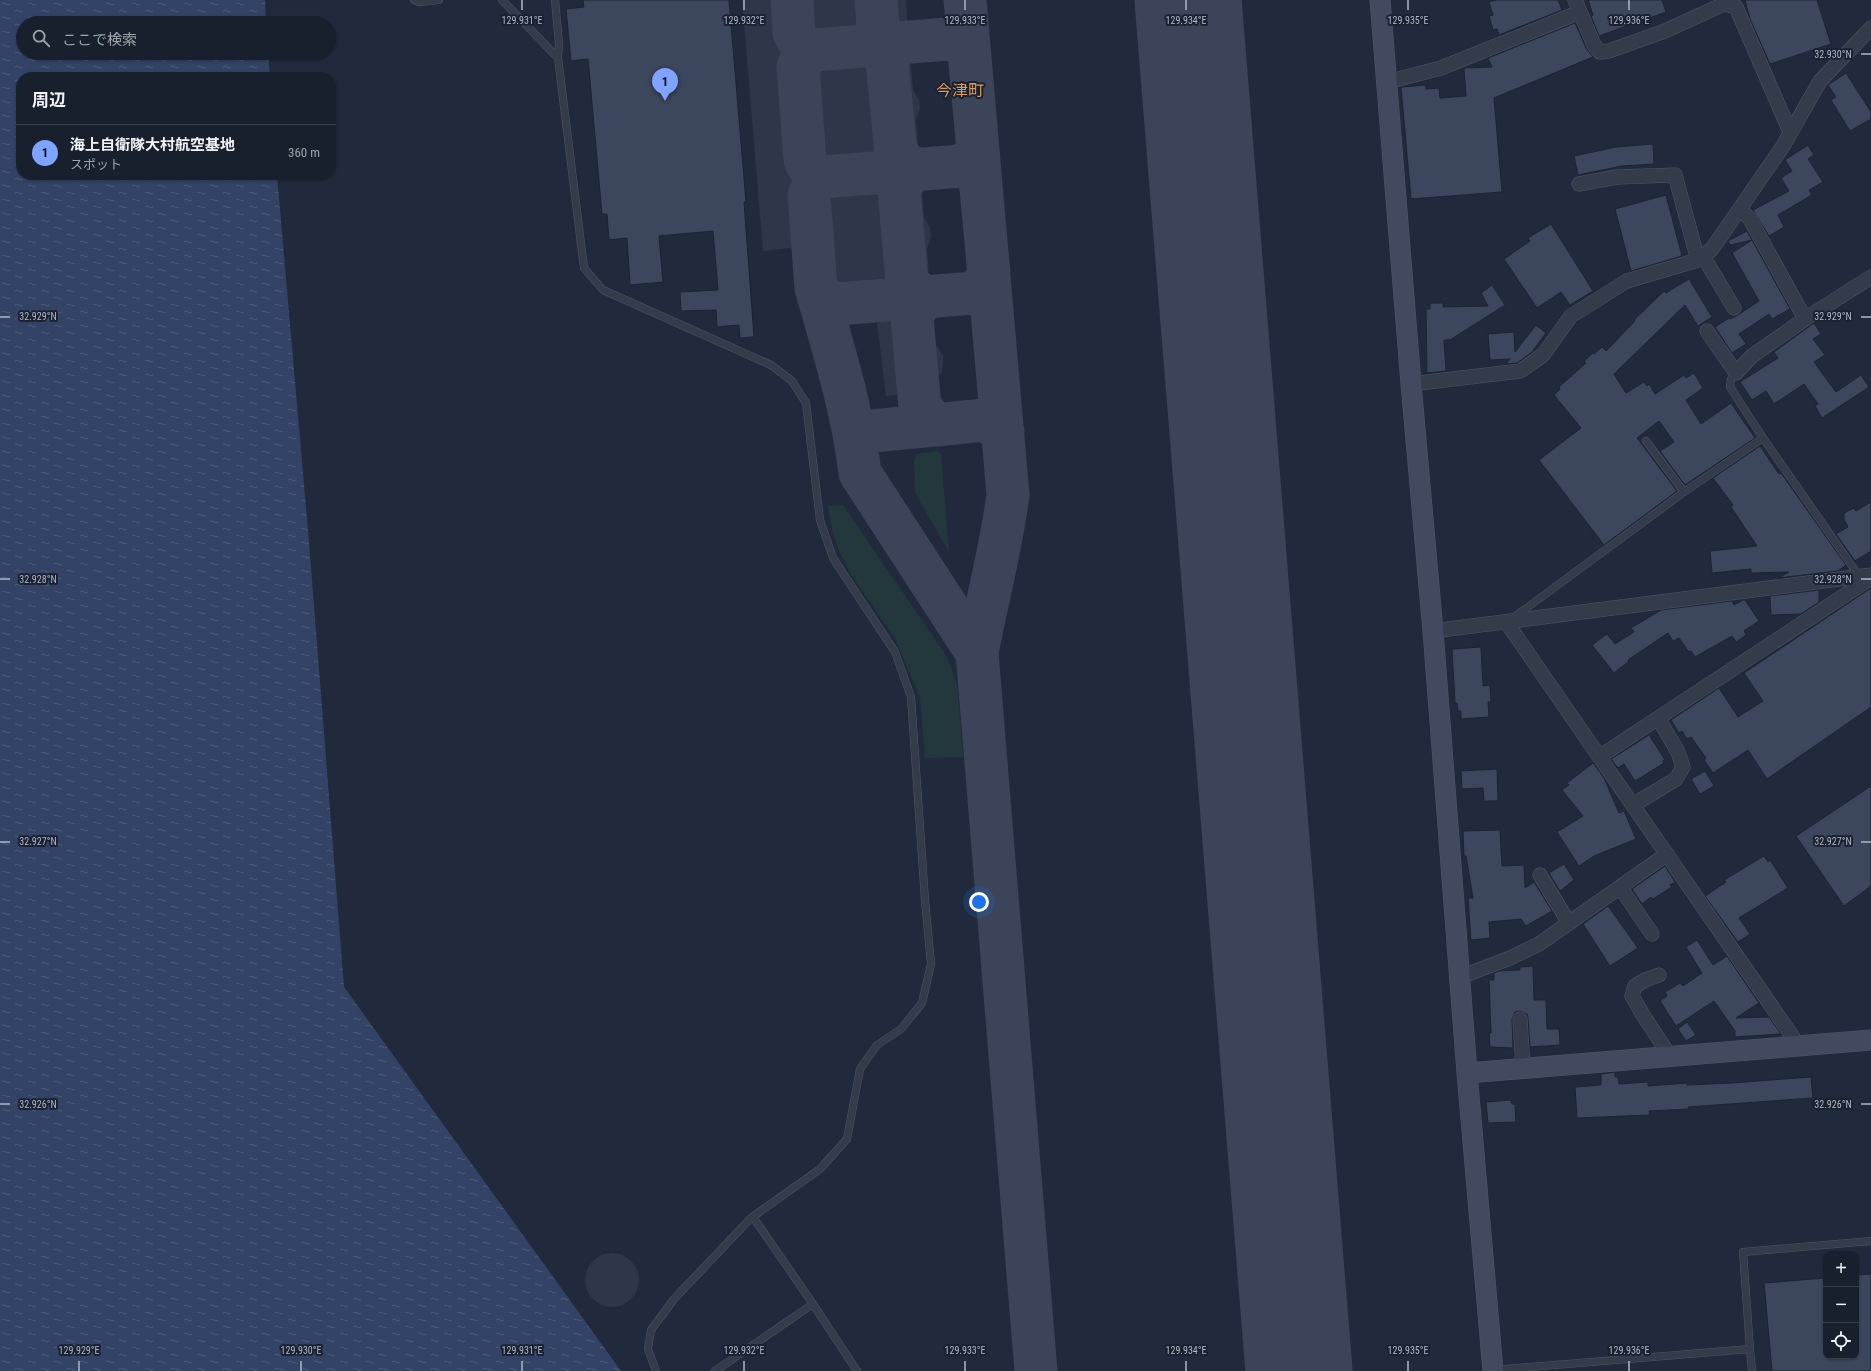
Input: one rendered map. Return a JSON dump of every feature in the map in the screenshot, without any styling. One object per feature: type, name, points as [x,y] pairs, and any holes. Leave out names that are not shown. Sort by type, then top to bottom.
[{"type":"street","points":[[1380,0],[1433,632],[1467,1074],[1493,1370]]},
{"type":"street","points":[[1387,82],[1441,68],[1578,6],[1594,44],[1600,52],[1609,51],[1665,31],[1724,4],[1736,7],[1790,132]]},
{"type":"street","points":[[1411,384],[1520,371],[1543,355],[1571,316],[1627,281],[1701,258],[1712,249],[1783,146],[1820,81],[1871,28]]},
{"type":"street","points":[[1579,184],[1617,177],[1675,175],[1701,258],[1734,308]]},
{"type":"street","points":[[1740,209],[1750,219],[1805,319]]},
{"type":"street","points":[[1707,331],[1736,373],[1752,356],[1805,319],[1871,277]]},
{"type":"street","points":[[1433,632],[1867,576]]},
{"type":"street","points":[[1599,757],[1867,576]]},
{"type":"street","points":[[1507,623],[1799,1046]]},
{"type":"street","points":[[1633,805],[1676,779],[1683,767],[1678,752],[1658,718]]},
{"type":"street","points":[[1460,977],[1510,958],[1534,946],[1667,854]]},
{"type":"street","points":[[1540,875],[1569,923]]},
{"type":"street","points":[[1620,887],[1652,934]]},
{"type":"street","points":[[1659,975],[1644,980],[1635,986],[1632,996],[1643,1016],[1670,1056]]},
{"type":"street","points":[[1520,1019],[1523,1069]]},
{"type":"street","points":[[1467,1074],[1871,1040]]},
{"type":"lane","points":[[414,0],[419,2],[439,0]]},
{"type":"lane","points":[[502,0],[558,58]]},
{"type":"lane","points":[[556,0],[559,44],[558,58],[584,268],[603,290],[771,365],[792,381],[806,403],[820,520],[832,558],[894,652],[911,697],[925,900],[931,964],[922,1003],[901,1029],[877,1045],[860,1069],[847,1139],[820,1169],[753,1217],[674,1299],[651,1330],[648,1349],[656,1371]]},
{"type":"lane","points":[[1736,373],[1731,379],[1730,387],[1763,438],[1867,576]]},
{"type":"lane","points":[[1507,623],[1684,492],[1763,438]]},
{"type":"lane","points":[[1646,441],[1684,492]]},
{"type":"lane","points":[[753,1217],[857,1371]]},
{"type":"lane","points":[[1752,1371],[1743,1252],[1871,1241]]},
{"type":"lane","points":[[715,1371],[813,1304]]},
{"type":"lane","points":[[1493,1370],[1750,1349]]},
{"type":"shaded area","points":[[742,0],[906,0],[913,90],[919,100],[920,109],[916,120],[924,217],[930,228],[931,236],[927,249],[934,342],[943,355],[942,372],[937,379],[938,391],[886,396],[877,322],[807,326],[802,264],[798,261],[791,248],[763,251]]},
{"type":"shaded area","points":[[612,1253],[622,1255],[631,1261],[637,1270],[639,1280],[637,1290],[631,1299],[622,1305],[612,1307],[602,1305],[593,1299],[587,1290],[585,1280],[587,1270],[593,1261],[602,1255]]},
{"type":"green space","points":[[937,451],[941,454],[949,552],[915,493],[914,460],[917,454]]},
{"type":"green space","points":[[843,505],[947,657],[957,684],[963,757],[925,758],[920,698],[895,638],[852,576],[839,551],[832,529],[828,506]]},
{"type":"water","points":[[0,0],[265,0],[266,16],[16,16],[16,60],[269,60],[270,72],[16,72],[16,180],[277,180],[309,542],[344,987],[621,1371],[0,1371]]},
{"type":"building","points":[[583,0],[729,0],[746,202],[744,202],[754,337],[740,338],[739,325],[717,327],[716,310],[681,311],[680,292],[718,290],[713,231],[659,236],[663,282],[630,285],[627,238],[609,240],[607,214],[602,214],[588,59],[571,61],[566,9],[584,7]]},
{"type":"building","points":[[1496,0],[1558,0],[1562,10],[1499,35],[1497,29],[1493,30],[1489,16],[1493,15],[1489,2]]},
{"type":"building","points":[[1588,0],[1662,0],[1666,12],[1599,36],[1591,16],[1593,15]]},
{"type":"building","points":[[1745,0],[1817,0],[1831,44],[1770,64],[1750,19]]},
{"type":"building","points":[[1575,23],[1586,48],[1593,57],[1494,98],[1502,192],[1411,199],[1401,87],[1426,85],[1426,89],[1439,88],[1440,98],[1466,96],[1464,68],[1492,67],[1488,58]]},
{"type":"building","points":[[1846,73],[1871,112],[1871,119],[1850,131],[1831,100],[1836,97],[1828,85]]},
{"type":"building","points":[[1653,144],[1654,164],[1622,166],[1578,175],[1574,156],[1616,147]]},
{"type":"building","points":[[1808,145],[1814,155],[1808,159],[1823,182],[1809,190],[1812,195],[1778,215],[1784,227],[1769,236],[1753,210],[1789,191],[1781,178],[1792,171],[1785,160]]},
{"type":"building","points":[[1666,195],[1682,256],[1631,271],[1615,209]]},
{"type":"building","points":[[1551,224],[1593,291],[1570,305],[1561,292],[1537,308],[1504,259],[1530,241],[1528,238]]},
{"type":"building","points":[[1747,231],[1752,240],[1730,245],[1728,241]]},
{"type":"building","points":[[1752,240],[1790,309],[1772,319],[1769,314],[1739,334],[1746,344],[1732,353],[1715,327],[1729,318],[1730,319],[1738,315],[1759,301],[1732,253]]},
{"type":"building","points":[[1689,279],[1712,317],[1698,326],[1685,305],[1614,374],[1626,393],[1644,382],[1647,386],[1649,384],[1655,394],[1684,375],[1686,378],[1694,373],[1703,388],[1686,400],[1701,424],[1731,403],[1755,438],[1685,485],[1660,451],[1674,442],[1659,421],[1637,438],[1677,491],[1604,545],[1539,460],[1581,428],[1554,395],[1560,389],[1559,387],[1586,363],[1584,361],[1602,347],[1606,351],[1635,321],[1634,320],[1664,291],[1666,293]]},
{"type":"building","points":[[1492,285],[1505,305],[1450,340],[1444,340],[1446,371],[1427,373],[1426,309],[1430,309],[1430,303],[1443,303],[1443,307],[1488,306],[1481,293]]},
{"type":"building","points":[[1814,323],[1821,334],[1813,339],[1825,355],[1814,362],[1836,392],[1861,375],[1869,387],[1822,418],[1815,406],[1818,404],[1804,384],[1774,404],[1766,391],[1752,400],[1740,382],[1778,358],[1774,352]]},
{"type":"building","points":[[1536,325],[1546,333],[1532,352],[1517,363],[1506,364],[1510,359],[1490,360],[1488,334],[1514,332],[1515,352]]},
{"type":"building","points":[[1760,446],[1779,474],[1781,473],[1846,565],[1838,571],[1778,578],[1789,572],[1751,573],[1751,569],[1712,573],[1710,551],[1757,546],[1731,507],[1733,505],[1713,478]]},
{"type":"building","points":[[1871,502],[1871,551],[1855,561],[1836,534],[1848,527],[1844,519],[1844,513],[1854,508],[1856,511]]},
{"type":"building","points":[[1871,588],[1871,707],[1767,779],[1748,750],[1713,773],[1704,760],[1706,758],[1691,737],[1687,739],[1682,731],[1679,733],[1671,720],[1719,688],[1738,717],[1763,701],[1744,673]]},
{"type":"building","points":[[1819,590],[1819,602],[1801,614],[1771,615],[1770,596]]},
{"type":"building","points":[[1745,600],[1759,621],[1744,631],[1746,635],[1736,642],[1732,636],[1695,657],[1691,651],[1689,652],[1679,638],[1673,641],[1668,633],[1628,660],[1629,661],[1614,673],[1592,645],[1607,634],[1615,644],[1634,632],[1631,628],[1661,610],[1732,601],[1734,605]]},
{"type":"building","points":[[1481,647],[1483,686],[1490,685],[1491,702],[1488,702],[1489,717],[1461,719],[1461,711],[1458,711],[1457,703],[1455,703],[1452,649]]},
{"type":"building","points":[[1649,735],[1665,760],[1663,761],[1664,763],[1635,781],[1624,764],[1618,768],[1611,759]]},
{"type":"building","points":[[1593,763],[1604,778],[1619,813],[1624,811],[1636,839],[1594,856],[1579,866],[1557,832],[1583,816],[1562,790],[1569,785],[1567,783]]},
{"type":"building","points":[[1497,769],[1498,801],[1484,801],[1483,788],[1462,789],[1461,771]]},
{"type":"building","points":[[1705,771],[1714,786],[1700,794],[1691,779]]},
{"type":"building","points":[[1871,786],[1871,886],[1844,906],[1796,836]]},
{"type":"building","points":[[1500,830],[1502,866],[1524,865],[1525,888],[1534,882],[1552,911],[1526,926],[1521,919],[1489,922],[1490,938],[1471,940],[1468,898],[1473,898],[1466,856],[1464,856],[1463,831]]},
{"type":"building","points":[[1764,856],[1768,862],[1770,860],[1788,888],[1739,918],[1750,934],[1738,942],[1705,896],[1726,882],[1724,880]]},
{"type":"building","points":[[1564,864],[1574,880],[1560,891],[1549,873]]},
{"type":"building","points":[[1665,866],[1675,882],[1670,885],[1672,887],[1653,899],[1651,897],[1642,904],[1632,889]]},
{"type":"building","points":[[1608,906],[1638,948],[1610,966],[1583,924]]},
{"type":"building","points":[[1697,940],[1713,965],[1727,956],[1759,1003],[1736,1018],[1769,1017],[1781,1034],[1735,1037],[1735,1031],[1714,1001],[1676,1026],[1660,1001],[1667,996],[1665,992],[1680,983],[1683,986],[1702,973],[1686,947]]},
{"type":"building","points":[[1533,966],[1534,1000],[1546,1000],[1547,1029],[1559,1029],[1560,1045],[1530,1047],[1527,1014],[1520,1011],[1515,1012],[1512,1019],[1513,1048],[1490,1047],[1489,1033],[1491,1033],[1489,980],[1494,980],[1494,973],[1499,971],[1520,970],[1520,967]]},
{"type":"building","points":[[1687,1022],[1696,1035],[1686,1041],[1678,1029]]},
{"type":"building","points":[[1615,1072],[1615,1077],[1618,1077],[1619,1084],[1648,1082],[1648,1086],[1687,1083],[1687,1085],[1731,1083],[1811,1077],[1813,1098],[1649,1111],[1650,1115],[1577,1118],[1575,1087],[1601,1085],[1601,1074]]},
{"type":"building","points":[[1511,1100],[1512,1104],[1515,1104],[1516,1122],[1488,1123],[1486,1102]]},
{"type":"building","points":[[1871,1274],[1871,1371],[1772,1371],[1764,1283],[1823,1278],[1823,1359],[1859,1359],[1859,1275]]},
{"type":"taxiway","points":[[792,0],[794,33],[801,45],[815,50],[839,48]]},
{"type":"taxiway","points":[[876,0],[879,28],[891,41],[899,43]]},
{"type":"taxiway","points":[[965,0],[1008,495],[998,555],[977,653],[1036,1371]]},
{"type":"taxiway","points":[[947,39],[959,42],[969,52],[978,150],[970,160],[961,166],[823,177],[812,172],[805,160],[798,67],[803,58],[815,50],[947,39]]},
{"type":"taxiway","points":[[899,43],[894,48],[887,62],[896,153],[906,164],[916,169],[906,177],[899,190],[907,282],[918,293],[928,297]]},
{"type":"taxiway","points":[[961,166],[970,169],[980,179],[989,273],[981,288],[974,293],[837,304],[823,299],[816,288],[809,195],[814,185],[823,177],[961,166]]},
{"type":"taxiway","points":[[816,288],[836,356],[853,427],[860,473],[977,653]]},
{"type":"taxiway","points":[[928,297],[919,303],[912,317],[920,408],[931,419],[940,425]]},
{"type":"taxiway","points":[[857,450],[861,438],[872,431],[985,420],[1003,432]]},
{"type":"runway","points":[[1188,0],[1299,1371]]},
{"type":"place","name":"海上自衛隊大村航空基地","points":[[665,101]]},
{"type":"district","name":"今津町","points":[[960,90]]}]
